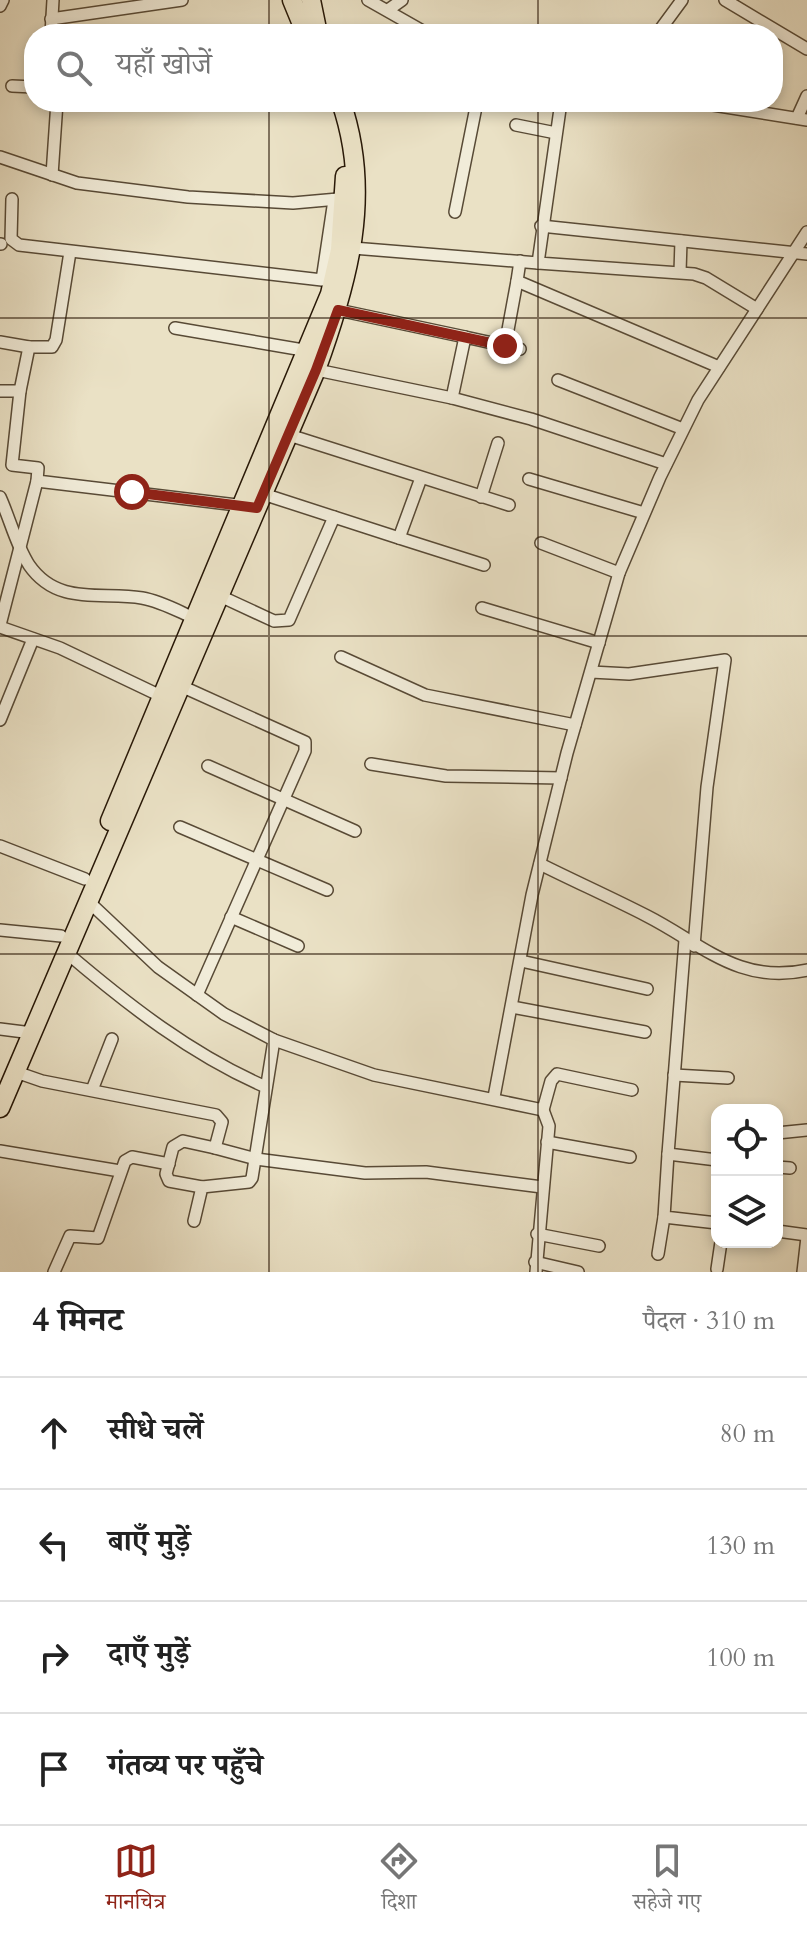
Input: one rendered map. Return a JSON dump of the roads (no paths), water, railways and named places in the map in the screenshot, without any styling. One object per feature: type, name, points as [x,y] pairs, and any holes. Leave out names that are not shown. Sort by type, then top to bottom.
[{"type":"main road","points":[[292,0],[302,24]]},
{"type":"main road","points":[[311,0],[316,24]]},
{"type":"main road","points":[[0,1108],[8,1074],[64,944],[85,879],[220,596],[310,363],[338,310],[334,282],[353,248],[345,197],[343,155],[332,112]]},
{"type":"main road","points":[[64,944],[89,902],[172,695],[194,618],[289,435],[334,282],[345,197],[355,152],[344,112]]},
{"type":"street","points":[[0,6],[3,0]]},
{"type":"street","points":[[51,24],[53,0]]},
{"type":"street","points":[[51,19],[182,0]]},
{"type":"street","points":[[368,0],[411,24]]},
{"type":"street","points":[[378,0],[388,10]]},
{"type":"street","points":[[388,10],[402,0]]},
{"type":"street","points":[[664,24],[682,0]]},
{"type":"street","points":[[725,0],[765,24]]},
{"type":"street","points":[[783,35],[807,49]]},
{"type":"street","points":[[12,86],[24,87]]},
{"type":"street","points":[[758,112],[802,119],[807,96]]},
{"type":"street","points":[[52,175],[56,112]]},
{"type":"street","points":[[455,212],[475,112]]},
{"type":"street","points":[[538,263],[559,112]]},
{"type":"street","points":[[516,125],[556,133]]},
{"type":"street","points":[[0,157],[77,183],[188,197],[293,203],[345,197]]},
{"type":"street","points":[[12,199],[11,239],[14,243],[334,282]]},
{"type":"street","points":[[541,226],[807,254]]},
{"type":"street","points":[[494,1097],[540,864],[575,725],[619,573],[683,429],[719,367],[807,232]]},
{"type":"street","points":[[680,272],[681,241]]},
{"type":"street","points":[[353,248],[680,272],[706,278],[757,309]]},
{"type":"street","points":[[0,342],[52,347],[56,340],[70,252]]},
{"type":"street","points":[[505,346],[520,261]]},
{"type":"street","points":[[517,281],[719,367]]},
{"type":"street","points":[[338,310],[520,349]]},
{"type":"street","points":[[175,328],[531,419],[666,464]]},
{"type":"street","points":[[452,398],[465,337]]},
{"type":"street","points":[[29,347],[20,391],[12,465],[38,468],[37,481],[0,626],[172,695],[305,742],[305,751],[197,995]]},
{"type":"street","points":[[558,380],[683,429]]},
{"type":"street","points":[[0,391],[20,391]]},
{"type":"street","points":[[289,435],[509,505]]},
{"type":"street","points":[[481,497],[498,443]]},
{"type":"street","points":[[399,538],[421,478]]},
{"type":"street","points":[[529,479],[644,513]]},
{"type":"street","points":[[37,481],[255,503],[334,517],[484,565]]},
{"type":"street","points":[[0,497],[21,551],[34,571],[61,589],[91,598],[140,598],[194,618]]},
{"type":"street","points":[[220,596],[274,621],[289,620],[334,517]]},
{"type":"street","points":[[541,543],[619,573]]},
{"type":"street","points":[[482,608],[599,643]]},
{"type":"street","points":[[0,720],[33,639]]},
{"type":"street","points":[[341,657],[425,695],[575,725]]},
{"type":"street","points":[[591,672],[629,674],[725,660],[674,1075],[664,1217],[658,1254]]},
{"type":"street","points":[[371,764],[456,777],[561,778]]},
{"type":"street","points":[[208,766],[355,831]]},
{"type":"street","points":[[180,827],[327,890]]},
{"type":"street","points":[[0,846],[85,879]]},
{"type":"street","points":[[540,864],[651,918],[689,943],[760,973],[784,975],[807,970]]},
{"type":"street","points":[[89,902],[158,967],[224,1014],[274,1040],[374,1075],[453,1093],[494,1097],[543,1110]]},
{"type":"street","points":[[231,917],[298,946]]},
{"type":"street","points":[[0,930],[64,944],[183,1043],[227,1070],[266,1087]]},
{"type":"street","points":[[521,961],[647,989]]},
{"type":"street","points":[[512,1007],[645,1032]]},
{"type":"street","points":[[0,1029],[26,1032]]},
{"type":"street","points":[[92,1090],[112,1039]]},
{"type":"street","points":[[274,1040],[256,1159],[249,1182],[202,1187],[169,1181],[169,1164],[179,1141],[256,1159],[365,1173],[426,1172],[542,1187]]},
{"type":"street","points":[[8,1074],[216,1115],[222,1122],[215,1148]]},
{"type":"street","points":[[578,1272],[536,1267],[549,1126],[543,1110],[551,1081],[557,1074],[632,1090]]},
{"type":"street","points":[[674,1075],[728,1078]]},
{"type":"street","points":[[783,1132],[807,1130]]},
{"type":"street","points":[[547,1142],[630,1157]]},
{"type":"street","points":[[0,1151],[120,1171]]},
{"type":"street","points":[[668,1154],[711,1159]]},
{"type":"street","points":[[54,1272],[70,1236],[98,1238],[125,1161],[132,1157],[169,1164]]},
{"type":"street","points":[[783,1167],[790,1168]]},
{"type":"street","points":[[194,1221],[202,1187]]},
{"type":"street","points":[[664,1217],[711,1222]]},
{"type":"street","points":[[783,1232],[807,1236],[803,1272]]},
{"type":"street","points":[[537,1234],[599,1246]]},
{"type":"street","points":[[717,1269],[720,1248]]}]
